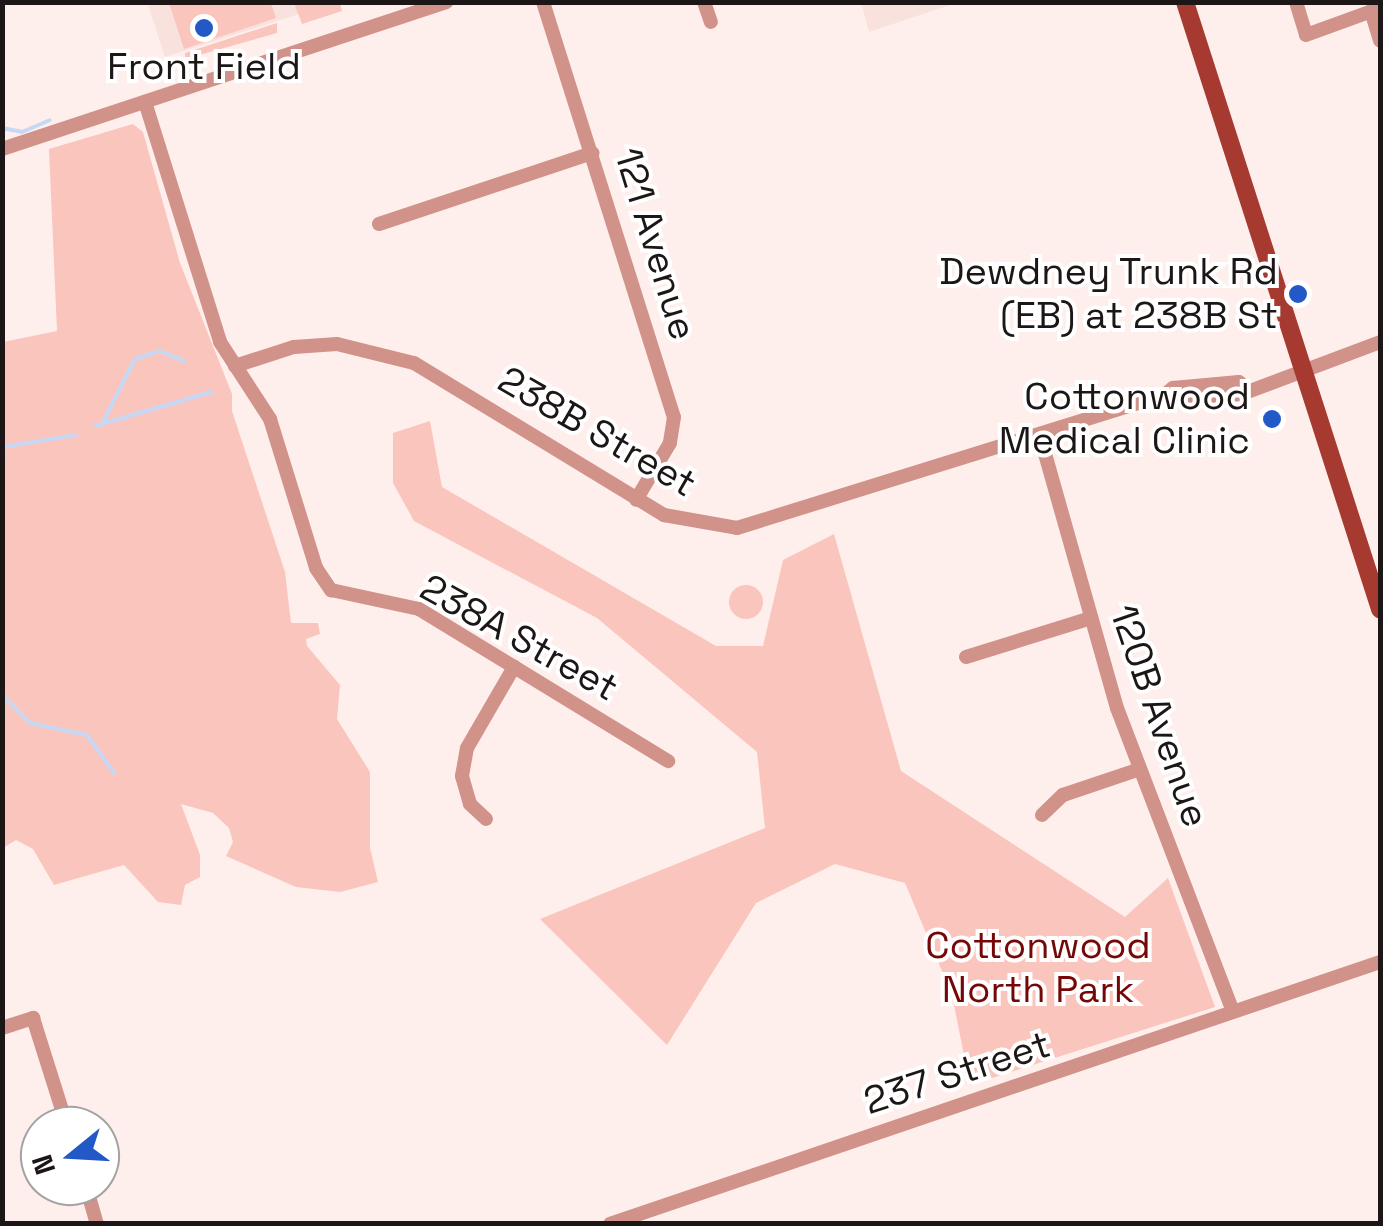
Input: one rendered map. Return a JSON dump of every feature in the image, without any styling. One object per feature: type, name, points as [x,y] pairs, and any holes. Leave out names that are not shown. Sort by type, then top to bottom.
[{"type":"main road","points":[[1184,2],[1380,609]]},
{"type":"street","points":[[2,149],[446,2]]},
{"type":"street","name":"121 Avenue","points":[[544,2],[674,417],[670,443],[636,500]]},
{"type":"street","points":[[704,2],[711,22]]},
{"type":"street","points":[[1296,2],[1306,35],[1376,10],[1380,41]]},
{"type":"street","points":[[146,102],[220,342],[235,366]]},
{"type":"street","points":[[379,224],[592,153]]},
{"type":"street","name":"238B Street","points":[[235,366],[294,347],[338,344],[414,363],[636,500],[688,523],[758,526],[1161,398],[1224,397],[1380,342]]},
{"type":"street","name":"238A Street","points":[[235,366],[270,419],[316,568],[331,590],[419,609],[668,762]]},
{"type":"street","name":"120B Avenue","points":[[1040,436],[1091,618],[1140,769],[1232,1012]]},
{"type":"street","points":[[966,657],[1091,618]]},
{"type":"street","points":[[486,820],[470,804],[462,776],[467,748],[514,667]]},
{"type":"street","points":[[1042,815],[1063,795],[1140,769]]},
{"type":"street","name":"237 Street","points":[[610,1224],[1380,962]]},
{"type":"street","points":[[2,1028],[33,1018],[61,1106]]},
{"type":"shaded area","points":[[147,2],[333,3],[165,57]]},
{"type":"shaded area","points":[[861,2],[956,2],[956,3],[869,32]]},
{"type":"green space","name":"Front Field","points":[[169,3],[271,3],[276,18],[184,49]]},
{"type":"green space","points":[[294,3],[340,3],[342,11],[302,24]]},
{"type":"green space","points":[[277,23],[277,33],[185,59],[185,53]]},
{"type":"green space","points":[[133,124],[143,132],[180,263],[232,394],[232,411],[285,572],[291,623],[318,623],[320,634],[306,639],[307,646],[340,685],[337,719],[370,772],[370,848],[378,882],[340,892],[296,887],[226,856],[233,842],[229,828],[213,813],[181,804],[200,855],[200,877],[185,885],[181,905],[158,902],[124,865],[54,885],[33,849],[16,840],[3,848],[3,342],[57,331],[49,149]]},
{"type":"green space","name":"Cottonwood North Park","points":[[430,421],[442,487],[716,646],[763,646],[783,560],[834,534],[901,771],[1125,917],[1168,878],[1215,1007],[970,1085],[952,995],[905,883],[835,864],[756,903],[667,1045],[540,919],[765,828],[757,752],[597,618],[414,521],[393,483],[393,433]]},
{"type":"green space","points":[[746,585],[758,590],[763,602],[758,614],[746,619],[734,614],[729,602],[734,590]]},
{"type":"waterway","points":[[2,128],[22,132],[50,120]]},
{"type":"waterway","points":[[102,424],[135,359],[160,351],[184,361]]},
{"type":"waterway","points":[[95,426],[211,392]]},
{"type":"waterway","points":[[2,447],[76,435]]},
{"type":"waterway","points":[[2,695],[30,723],[87,735],[114,773]]},
{"type":"place","name":"Front Field","points":[[204,28]]},
{"type":"place","name":"Dewdney Trunk Rd (EB) at 238B St","points":[[1298,294]]},
{"type":"place","name":"Cottonwood Medical Clinic","points":[[1272,419]]}]
